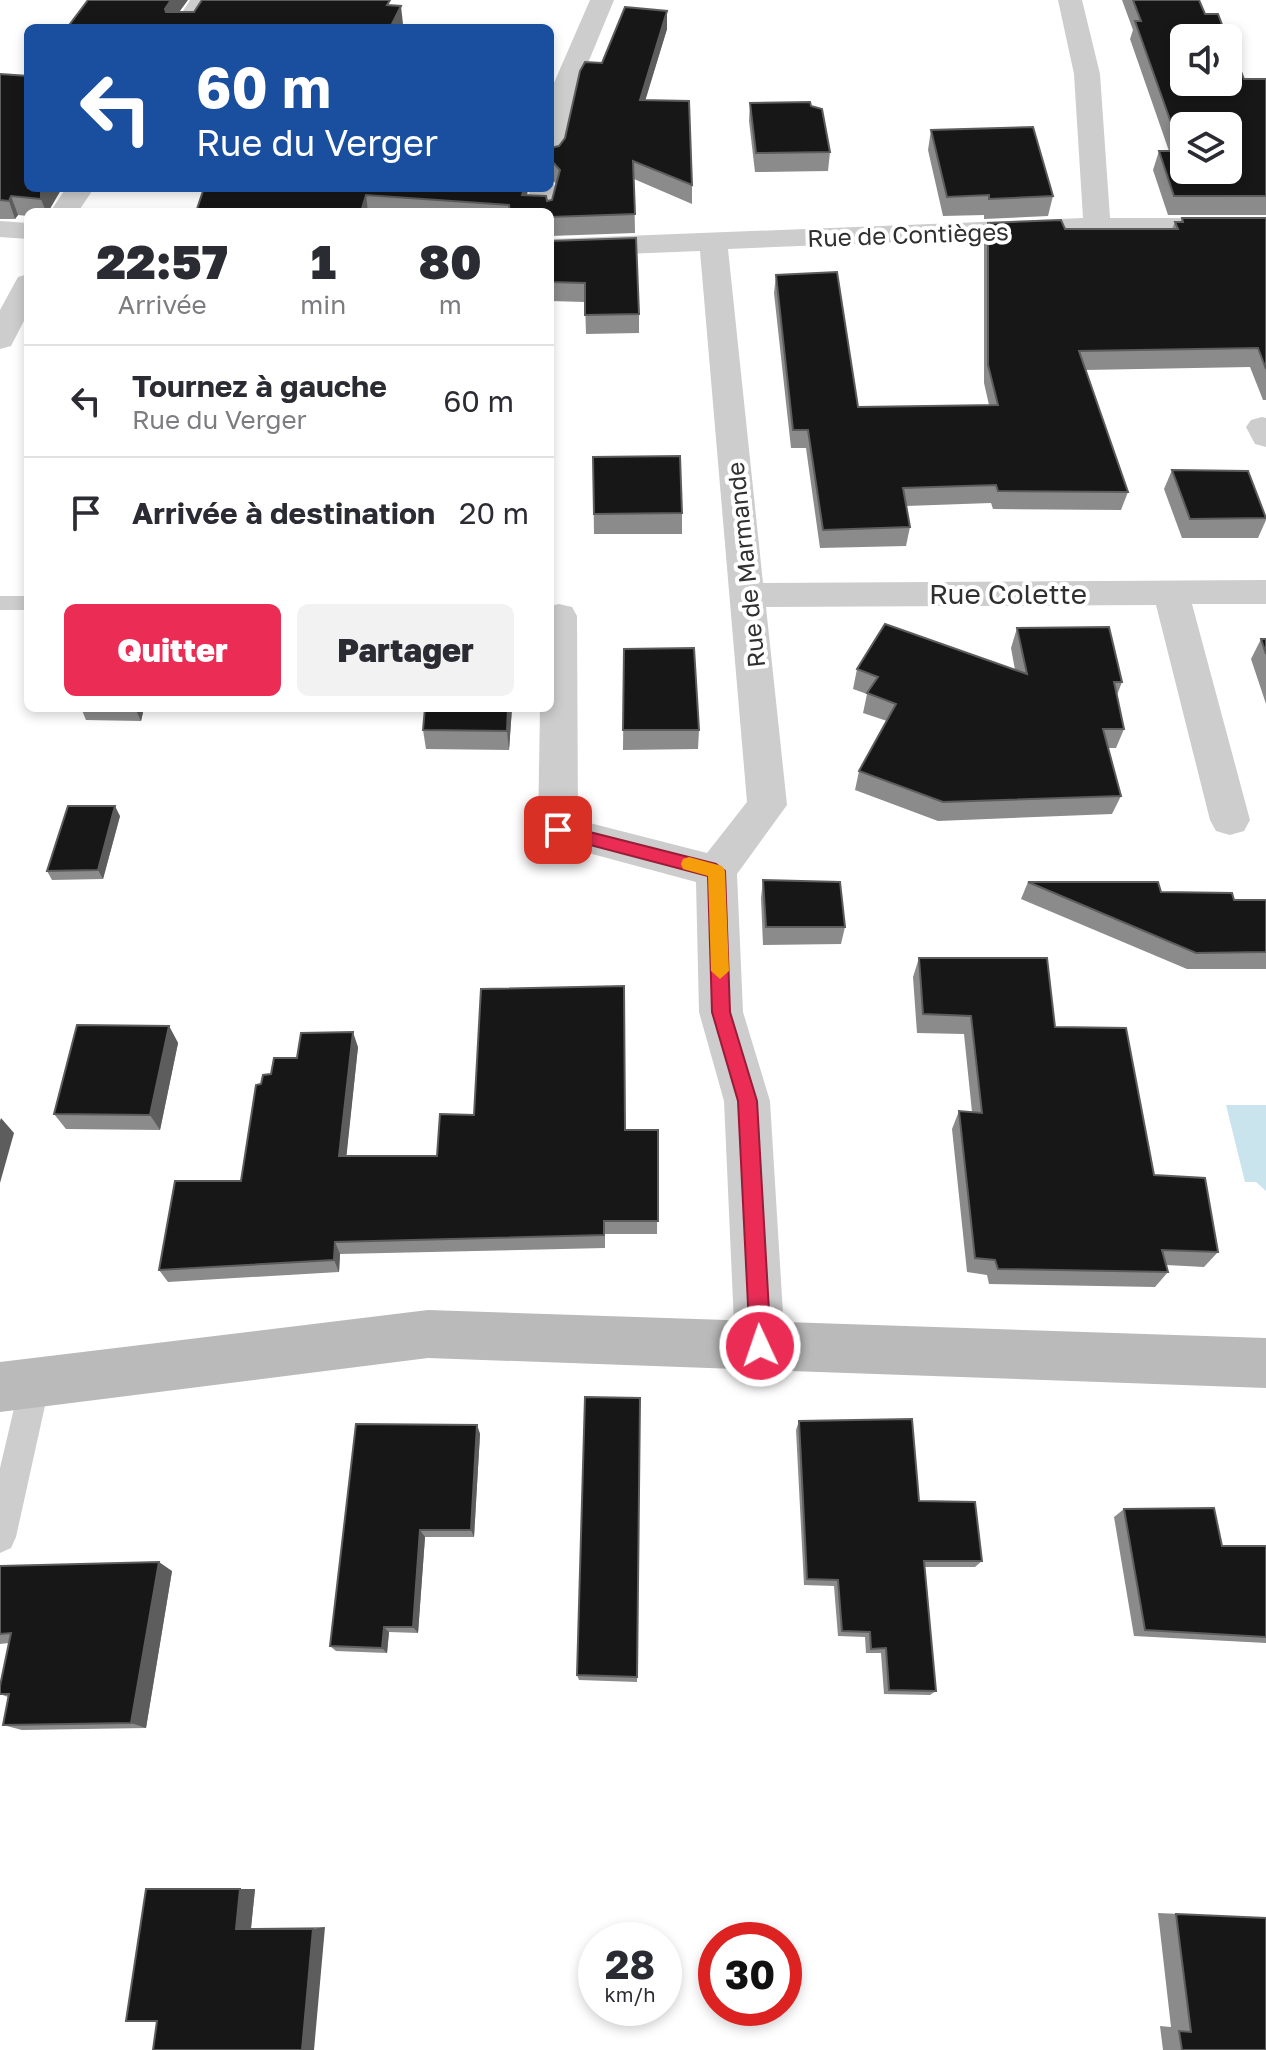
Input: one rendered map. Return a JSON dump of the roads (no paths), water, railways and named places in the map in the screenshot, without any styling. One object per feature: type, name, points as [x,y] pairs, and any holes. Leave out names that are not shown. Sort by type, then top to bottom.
[{"type":"main road","points":[[18,1385],[428,1334],[1266,1363]]},
{"type":"street","points":[[187,24],[202,0]]},
{"type":"street","points":[[554,136],[563,92],[602,0]]},
{"type":"street","points":[[1070,0],[1087,74],[1097,226]]},
{"type":"street","name":"Rue de Contièges","points":[[554,248],[1097,226],[1266,226]]},
{"type":"street","points":[[0,229],[24,231]]},
{"type":"street","name":"Rue de Marmande","points":[[713,242],[767,805],[716,871]]},
{"type":"street","points":[[0,340],[24,291]]},
{"type":"street","points":[[1171,592],[1230,820]]},
{"type":"street","name":"Rue Colette","points":[[749,595],[1266,592]]},
{"type":"street","points":[[559,616],[558,830],[716,871],[721,1012],[747,1101],[760,1346]]},
{"type":"lane","points":[[0,603],[24,603]]},
{"type":"lane","points":[[0,1537],[18,1385]]},
{"type":"water","points":[[1226,1105],[1266,1105],[1266,1191],[1256,1182],[1245,1182]]}]
